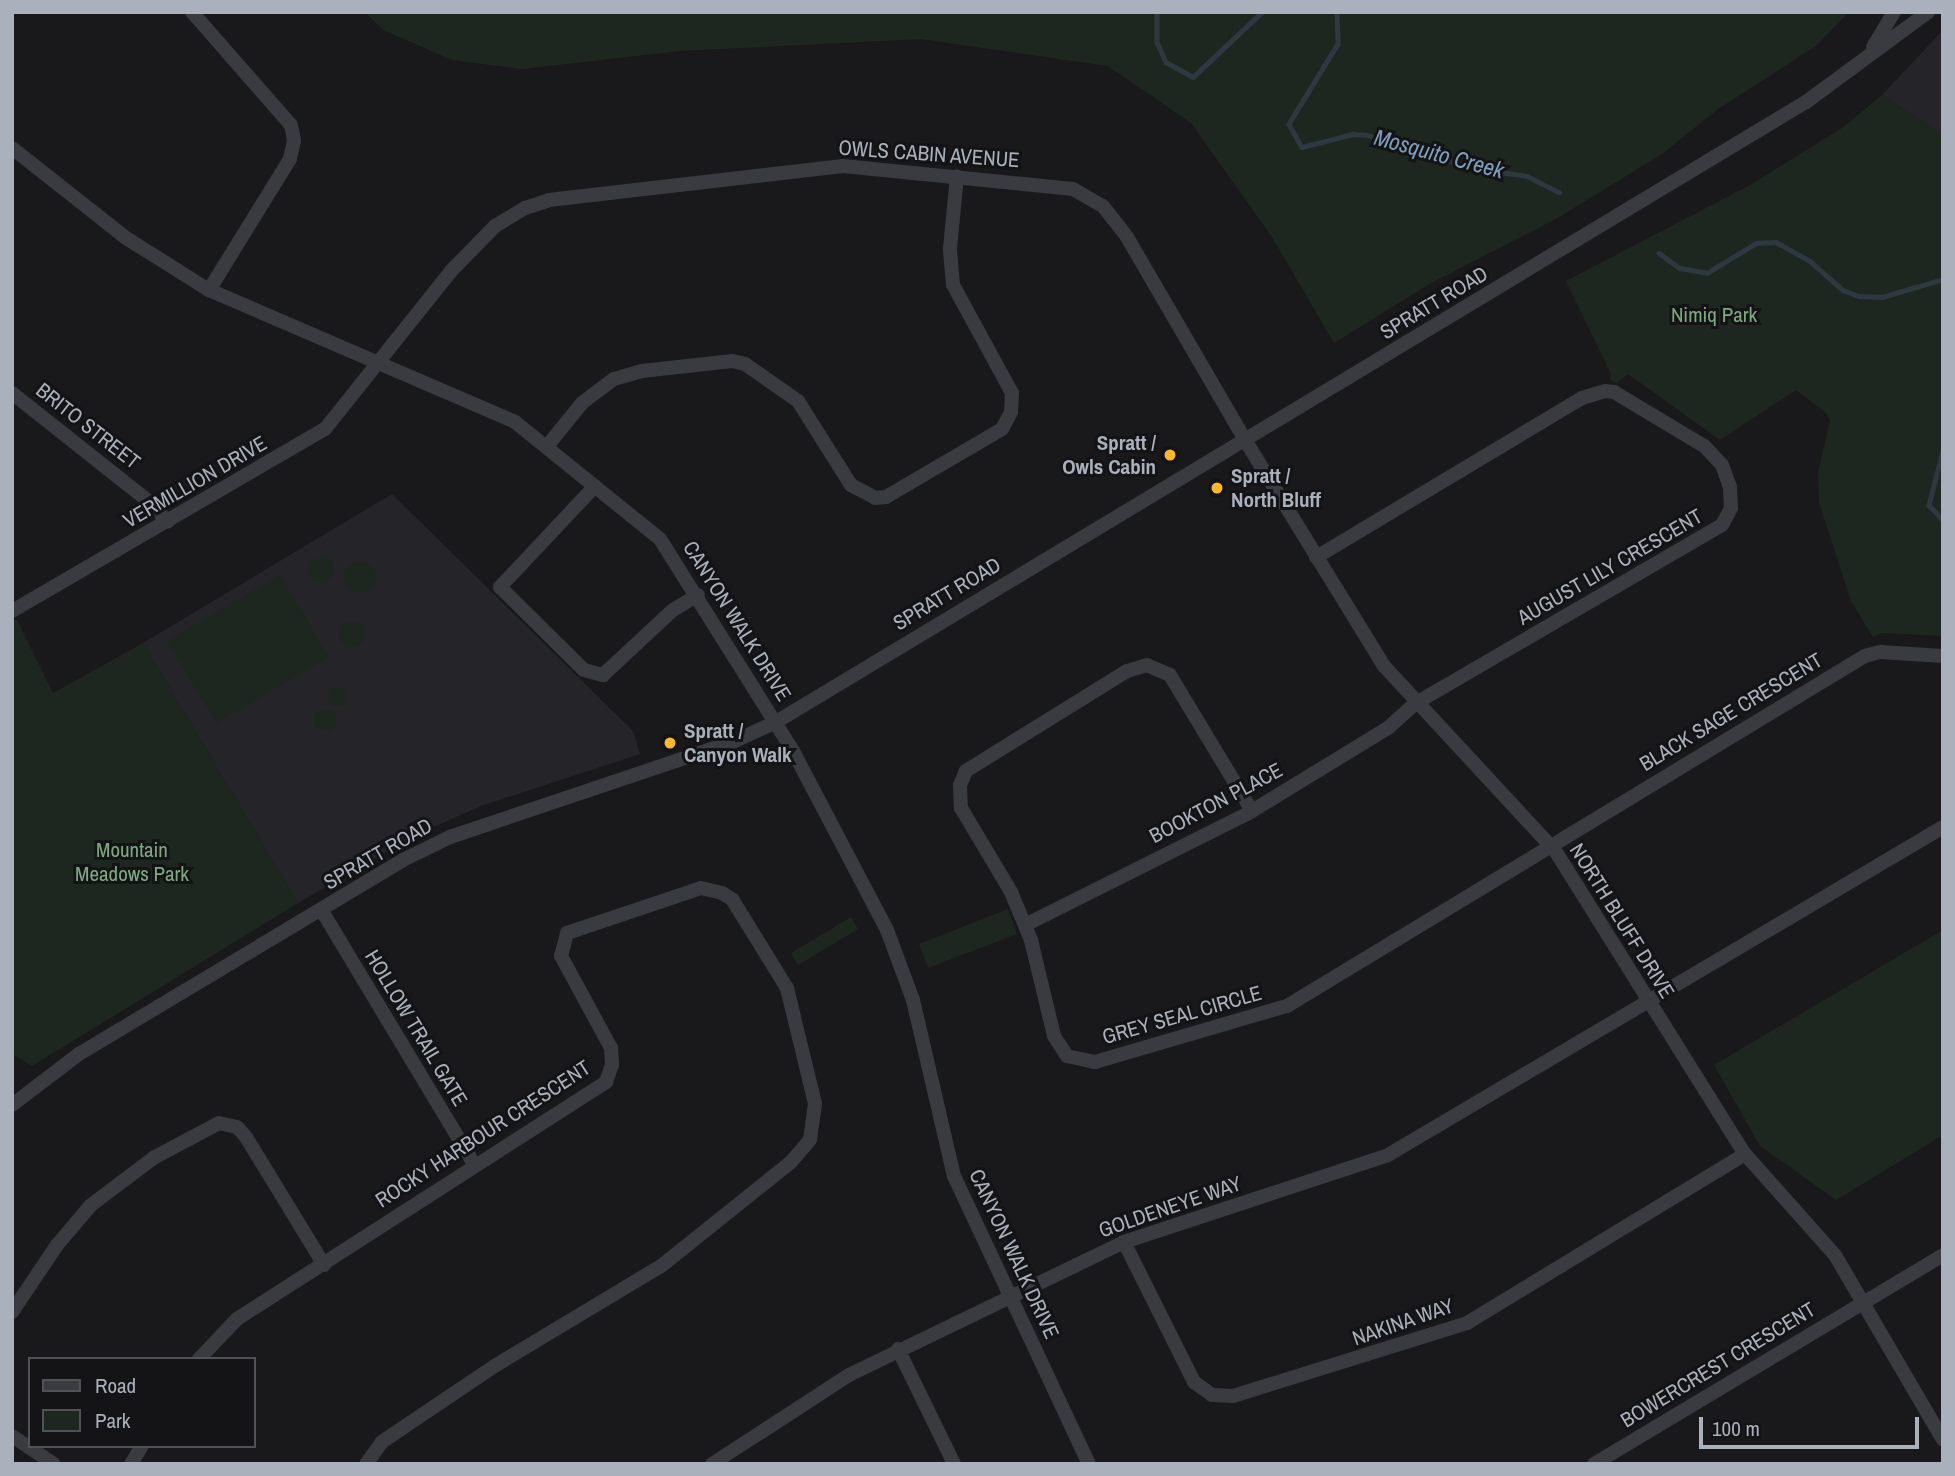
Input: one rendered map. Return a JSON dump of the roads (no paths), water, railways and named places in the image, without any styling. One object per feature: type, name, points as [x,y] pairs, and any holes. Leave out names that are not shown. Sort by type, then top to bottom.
[{"type":"street","points":[[192,12],[291,125],[294,141],[290,159],[209,290]]},
{"type":"street","name":"SPRATT ROAD","points":[[1871,51],[1894,12]]},
{"type":"street","name":"SPRATT ROAD","points":[[12,1105],[79,1054],[322,911],[403,860],[450,837],[723,745],[776,722],[1807,102],[1871,51],[1928,12]]},
{"type":"street","name":"CANYON WALK DRIVE","points":[[12,148],[126,238],[209,290],[376,363],[486,407],[548,445],[660,539],[698,595],[776,722],[902,962],[954,1176],[1089,1464]]},
{"type":"street","name":"OWLS CABIN AVENUE","points":[[376,363],[452,271],[495,226],[525,208],[550,200],[843,166],[957,176],[1060,186],[1103,206],[1127,237],[1245,440]]},
{"type":"street","points":[[548,445],[582,402],[614,379],[642,371],[732,361],[745,364],[798,401],[851,485],[875,498],[886,497],[1002,429],[1011,412],[1012,393],[953,285],[950,248],[957,176]]},
{"type":"street","name":"VERMILLION DRIVE","points":[[12,611],[325,429],[376,363]]},
{"type":"street","name":"AUGUST LILY CRESCENT","points":[[1316,556],[1595,393],[1614,392],[1704,446],[1722,465],[1731,498],[1722,526],[1416,703]]},
{"type":"street","name":"BRITO STREET","points":[[12,393],[151,503],[168,522]]},
{"type":"street","name":"NORTH BLUFF DRIVE","points":[[1245,440],[1384,666],[1551,845],[1745,1154],[1825,1240],[1943,1440]]},
{"type":"street","points":[[595,486],[500,587],[584,670],[603,675],[673,610],[698,595]]},
{"type":"street","name":"BLACK SAGE CRESCENT","points":[[1551,845],[1865,656],[1880,652],[1943,656]]},
{"type":"street","name":"GREY SEAL CIRCLE","points":[[1252,811],[1170,675],[1147,665],[1127,671],[971,765],[960,785],[961,808],[1011,892],[1025,925],[1058,1045],[1075,1060],[1095,1062],[1287,1006],[1551,845]]},
{"type":"street","name":"BOOKTON PLACE","points":[[1025,925],[1252,811],[1388,728],[1416,703]]},
{"type":"street","points":[[1648,1003],[1943,827]]},
{"type":"street","name":"ROCKY HARBOUR CRESCENT","points":[[201,1357],[237,1319],[475,1166],[555,1118],[606,1082],[611,1073],[611,1048],[561,956],[562,937],[701,888],[732,899],[787,988],[815,1104],[810,1140],[791,1162],[661,1266],[496,1365],[382,1442],[366,1464]]},
{"type":"street","name":"HOLLOW TRAIL GATE","points":[[322,911],[475,1166]]},
{"type":"street","name":"GOLDENEYE WAY","points":[[712,1464],[811,1397],[898,1349],[1124,1242],[1380,1159],[1648,1003]]},
{"type":"street","points":[[12,1312],[50,1254],[91,1205],[155,1157],[219,1123],[237,1127],[246,1137],[324,1265]]},
{"type":"street","name":"NAKINA WAY","points":[[1124,1242],[1194,1382],[1212,1395],[1233,1396],[1467,1323],[1745,1154]]},
{"type":"street","name":"BOWERCREST CRESCENT","points":[[1594,1464],[1943,1255]]},
{"type":"street","points":[[898,1349],[954,1464]]},
{"type":"street","points":[[12,1436],[28,1447]]},
{"type":"street","points":[[30,1448],[54,1464]]},
{"type":"street","points":[[131,1464],[141,1448]]},
{"type":"waterway","name":"Mosquito Creek","points":[[1157,12],[1157,42],[1166,62],[1193,77],[1262,12]]},
{"type":"waterway","name":"Mosquito Creek","points":[[1337,12],[1338,44],[1289,124],[1302,147],[1353,134],[1367,135],[1472,168],[1527,176],[1559,192]]},
{"type":"waterway","name":"Mosquito Creek","points":[[1659,253],[1680,268],[1707,273],[1756,243],[1776,242],[1810,261],[1843,290],[1859,296],[1882,297],[1943,279]]},
{"type":"waterway","name":"Mosquito Creek","points":[[1943,451],[1929,505],[1943,520]]},
{"type":"place","name":"Spratt / Owls Cabin","points":[[1170,455]]},
{"type":"place","name":"Spratt / North Bluff","points":[[1217,488]]},
{"type":"place","name":"Spratt / Canyon Walk","points":[[670,743]]},
{"type":"park label","name":"Nimiq Park","points":[[1714,315]]},
{"type":"park label","name":"Mountain Meadows Park","points":[[132,862]]}]
